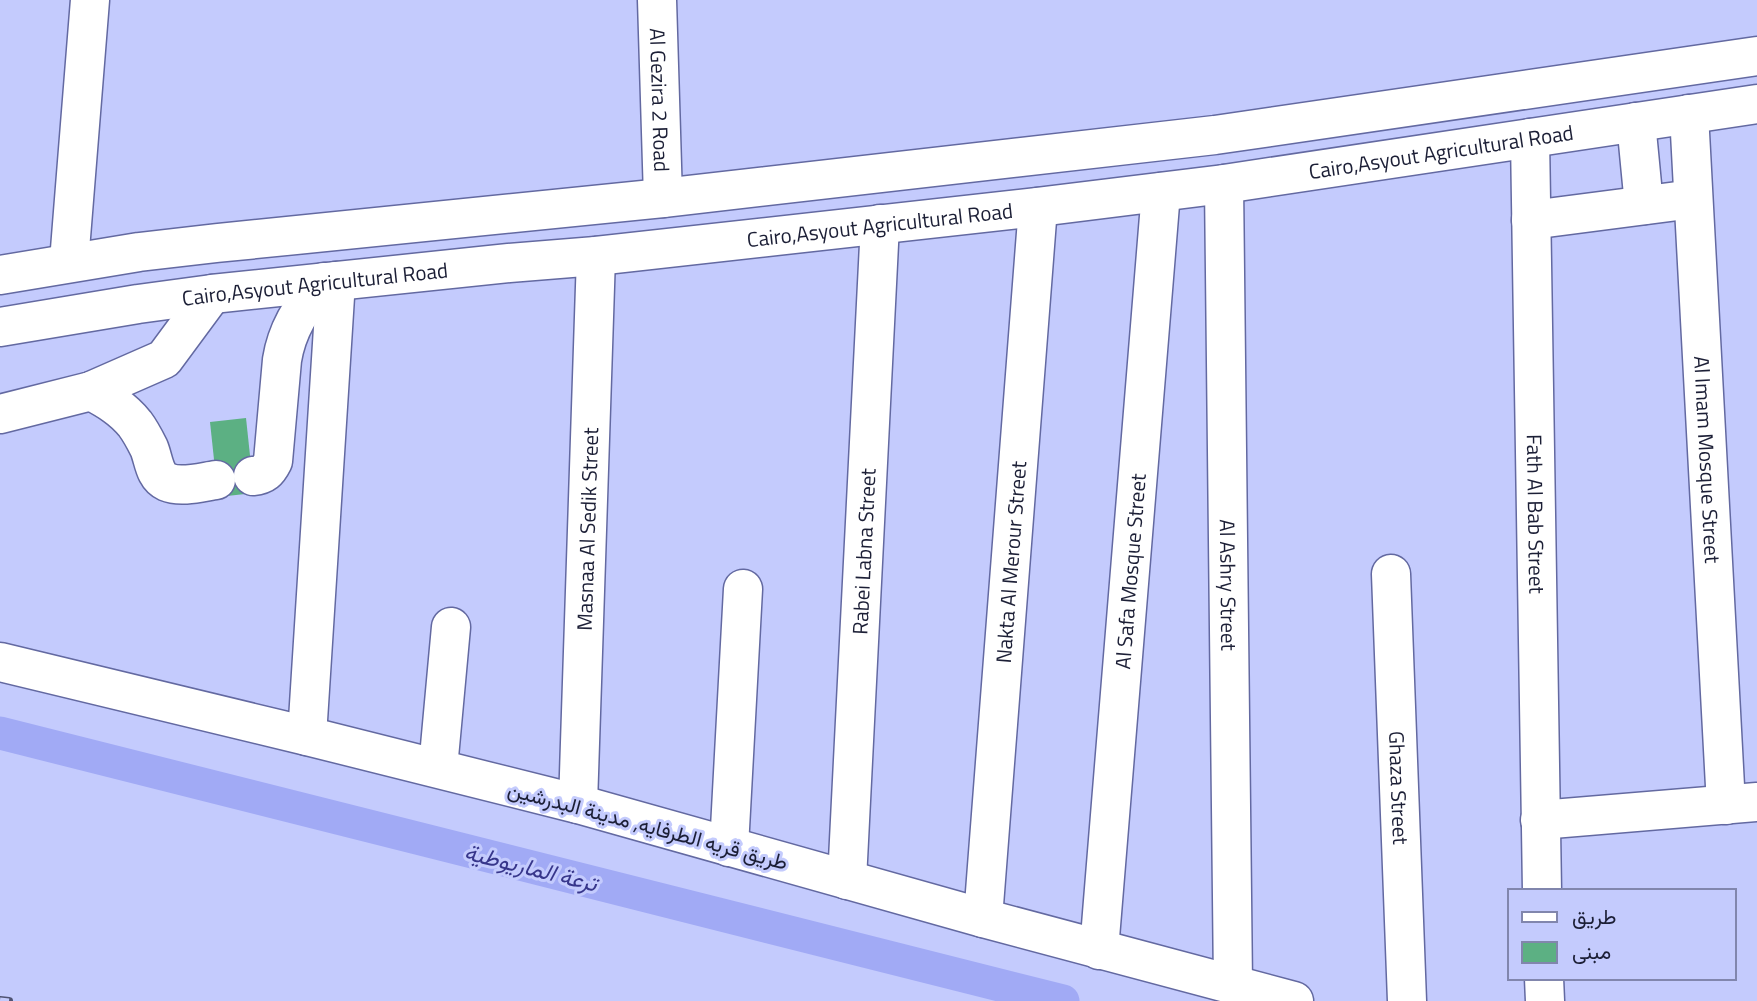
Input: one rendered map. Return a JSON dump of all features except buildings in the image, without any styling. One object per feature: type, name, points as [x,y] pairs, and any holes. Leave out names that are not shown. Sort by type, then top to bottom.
[{"type":"main road","points":[[69,262],[90,0]]},
{"type":"main road","name":"Al Gezira 2 Road","points":[[657,0],[663,198]]},
{"type":"main road","points":[[0,275],[69,262],[217,243],[663,198],[1215,135],[1757,55]]},
{"type":"main road","points":[[1565,83],[1573,131]]},
{"type":"main road","name":"Cairo,Asyout Agricultural Road","points":[[0,327],[212,294],[596,256],[1161,192],[1757,104]]},
{"type":"main road","name":"Al Imam Mosque Street","points":[[1689,114],[1693,199],[1742,804]]},
{"type":"main road","points":[[1636,122],[1644,205]]},
{"type":"main road","name":"Fath Al Bab Street","points":[[1530,138],[1542,889]]},
{"type":"main road","name":"Al Ashry Street","points":[[1224,184],[1233,985]]},
{"type":"main road","name":"Al Safa Mosque Street","points":[[1099,950],[1161,192]]},
{"type":"main road","points":[[1531,220],[1693,199]]},
{"type":"main road","name":"Nakta Al Merour Street","points":[[983,918],[1038,207]]},
{"type":"main road","name":"Rabei Labna Street","points":[[847,880],[880,224]]},
{"type":"main road","name":"Masnaa Al Sedik Street","points":[[578,804],[596,256]]},
{"type":"main road","points":[[91,391],[122,410],[134,424],[144,437],[158,474],[169,483],[177,485],[261,475],[273,461],[282,360],[290,329],[305,304],[330,282]]},
{"type":"main road","points":[[307,736],[330,282]]},
{"type":"main road","points":[[0,414],[91,391],[163,359],[212,294]]},
{"type":"main road","name":"Ghaza Street","points":[[1391,574],[1407,1001]]},
{"type":"main road","points":[[729,847],[743,589]]},
{"type":"main road","points":[[438,768],[451,627]]},
{"type":"main road","name":"طريق قريه الطرفايه, مدينة البدرشين","points":[[0,662],[578,804],[1099,950],[1294,1001]]},
{"type":"main road","points":[[1540,820],[1742,804]]},
{"type":"main road","points":[[1544,980],[1545,1001]]},
{"type":"waterway","name":"ترعة الماريوطية","points":[[0,733],[1063,1001]]},
{"type":"railway","points":[[0,1000],[9,1001]]}]
